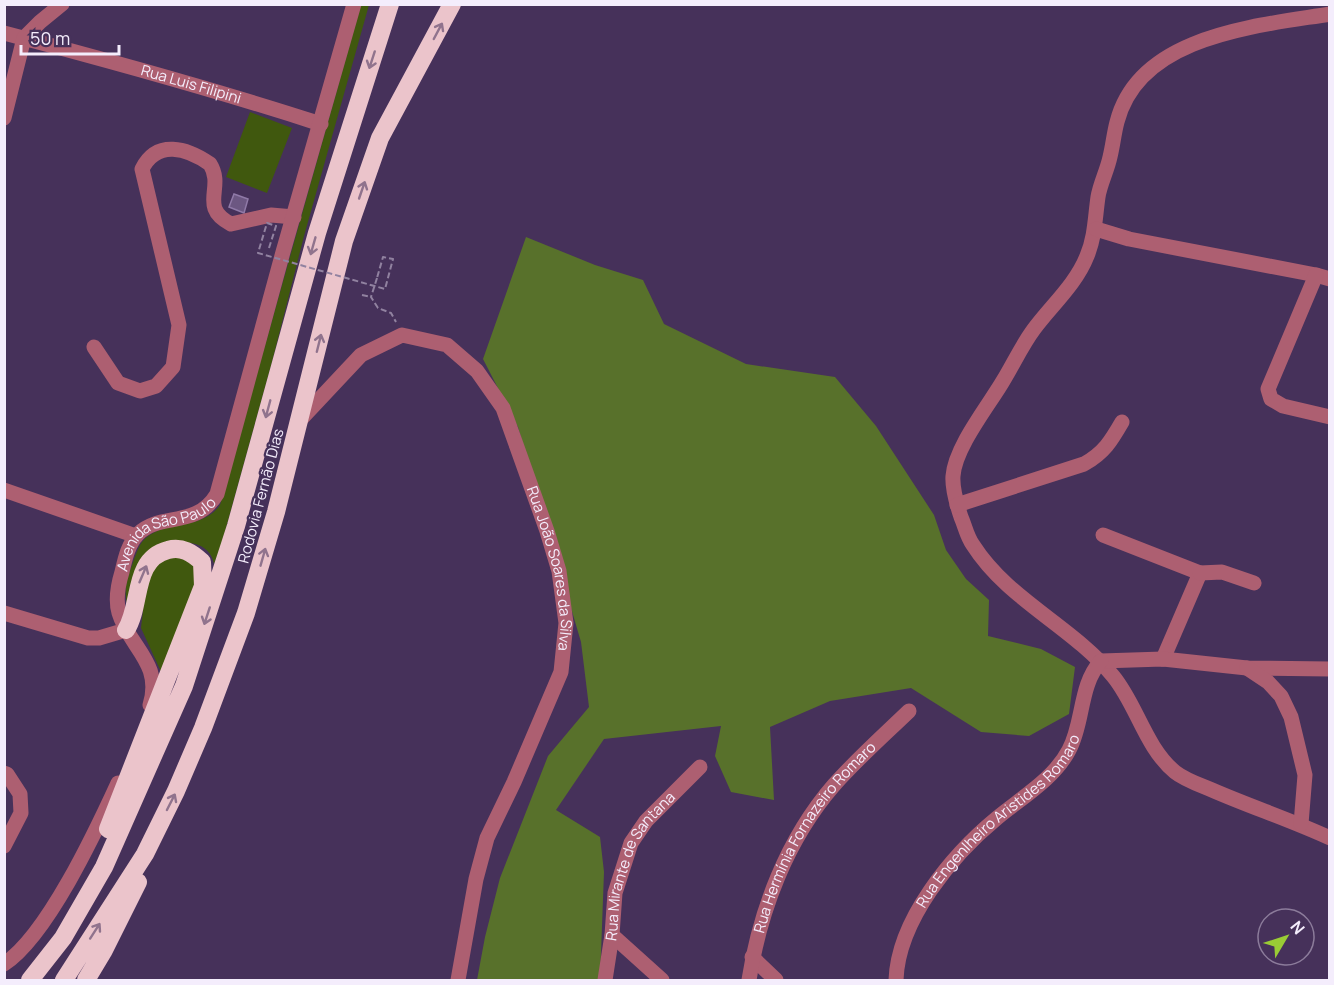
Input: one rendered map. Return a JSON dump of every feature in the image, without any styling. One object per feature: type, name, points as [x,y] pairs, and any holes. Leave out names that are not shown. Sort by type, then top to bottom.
[{"type":"highway","name":"Rodovia Fernão Dias","points":[[30,981],[63,938],[104,867],[184,686],[236,526],[317,233],[390,4]]},
{"type":"highway","name":"Rodovia Fernão Dias","points":[[64,981],[145,854],[204,728],[246,613],[276,512],[344,241],[380,138],[452,4]]},
{"type":"highway","points":[[104,867],[100,851],[203,586],[202,562],[191,552],[181,549],[169,549],[150,561],[142,574],[132,617],[126,630]]},
{"type":"highway","points":[[86,981],[139,882],[145,854]]},
{"type":"street","points":[[4,118],[24,38],[62,4]]},
{"type":"street","name":"Avenida São Paulo","points":[[4,964],[25,945],[39,927],[66,883],[111,797],[154,694],[153,678],[136,643],[126,630],[118,609],[118,586],[128,550],[136,536],[148,527],[199,513],[217,494],[354,4]]},
{"type":"street","points":[[1329,14],[1215,36],[1185,47],[1149,70],[1134,86],[1121,106],[1110,158],[1098,196],[1095,229],[1087,257],[1071,286],[1032,332],[963,447],[953,475],[957,505],[971,543],[994,572],[1101,662],[1116,680],[1157,752],[1174,771],[1228,797],[1301,824],[1329,838]]},
{"type":"street","name":"Rua Luis Filipini","points":[[4,33],[183,81],[321,124]]},
{"type":"street","points":[[94,347],[118,383],[140,392],[156,386],[174,367],[178,325],[142,169],[147,159],[156,152],[172,148],[210,164],[215,175],[213,206],[219,218],[231,224],[271,215],[294,217]]},
{"type":"street","points":[[1095,229],[1129,239],[1323,277],[1268,389],[1271,399],[1283,406],[1329,417]]},
{"type":"street","points":[[300,420],[361,355],[402,335]]},
{"type":"street","name":"Rua João Soares da Silva","points":[[402,335],[447,345],[477,371],[503,408],[559,572],[566,623],[561,672],[514,782],[487,838],[476,879],[458,981]]},
{"type":"street","points":[[957,505],[1084,464],[1099,456],[1122,422]]},
{"type":"street","points":[[4,490],[136,536]]},
{"type":"street","points":[[1103,536],[1200,573],[1222,572],[1254,582]]},
{"type":"street","points":[[1163,659],[1200,573]]},
{"type":"street","points":[[4,613],[88,638],[99,638],[126,630]]},
{"type":"street","points":[[1101,662],[1163,659],[1246,668],[1329,669]]},
{"type":"street","name":"Rua Engenlheiro Aristides Romaro","points":[[896,981],[904,937],[943,873],[973,839],[1045,780],[1070,750],[1092,670],[1101,662]]},
{"type":"street","points":[[1246,668],[1268,682],[1281,696],[1292,717],[1305,775],[1301,824]]},
{"type":"street","name":"Rua Hermínia Fornazeiro Romaro","points":[[749,981],[752,957],[762,917],[782,867],[809,816],[835,784],[909,711]]},
{"type":"street","name":"Rua Mirante de Santana","points":[[605,981],[615,893],[631,843],[646,821],[700,767]]},
{"type":"street","points":[[4,773],[7,774],[20,795],[21,813],[4,846]]},
{"type":"street","points":[[612,935],[662,981]]},
{"type":"street","points":[[752,957],[776,981]]},
{"type":"path","points":[[269,248],[276,226],[267,224],[258,253],[385,289],[393,260],[383,257],[377,278],[371,297]]},
{"type":"path","points":[[362,295],[371,297],[378,308],[392,313],[402,335]]},
{"type":"green space","points":[[361,5],[369,5],[221,546],[214,564],[211,556],[200,546],[185,542],[162,544],[127,604],[127,581],[142,542],[159,530],[202,519],[220,505]]},
{"type":"green space","points":[[250,112],[292,128],[267,193],[226,177]]},
{"type":"green space","points":[[526,237],[595,265],[643,280],[664,324],[746,364],[835,377],[876,426],[934,515],[946,550],[966,579],[989,600],[988,636],[1041,649],[1075,667],[1069,714],[1029,736],[981,732],[911,688],[830,701],[770,727],[774,800],[731,792],[715,756],[721,726],[604,739],[556,810],[600,837],[604,872],[600,980],[477,980],[500,878],[548,756],[589,707],[581,642],[518,427],[483,359]]},
{"type":"green space","points":[[182,557],[189,560],[199,573],[162,674],[141,628],[146,584],[155,564],[170,558]]},
{"type":"building","points":[[234,194],[248,199],[244,213],[229,207]]}]
